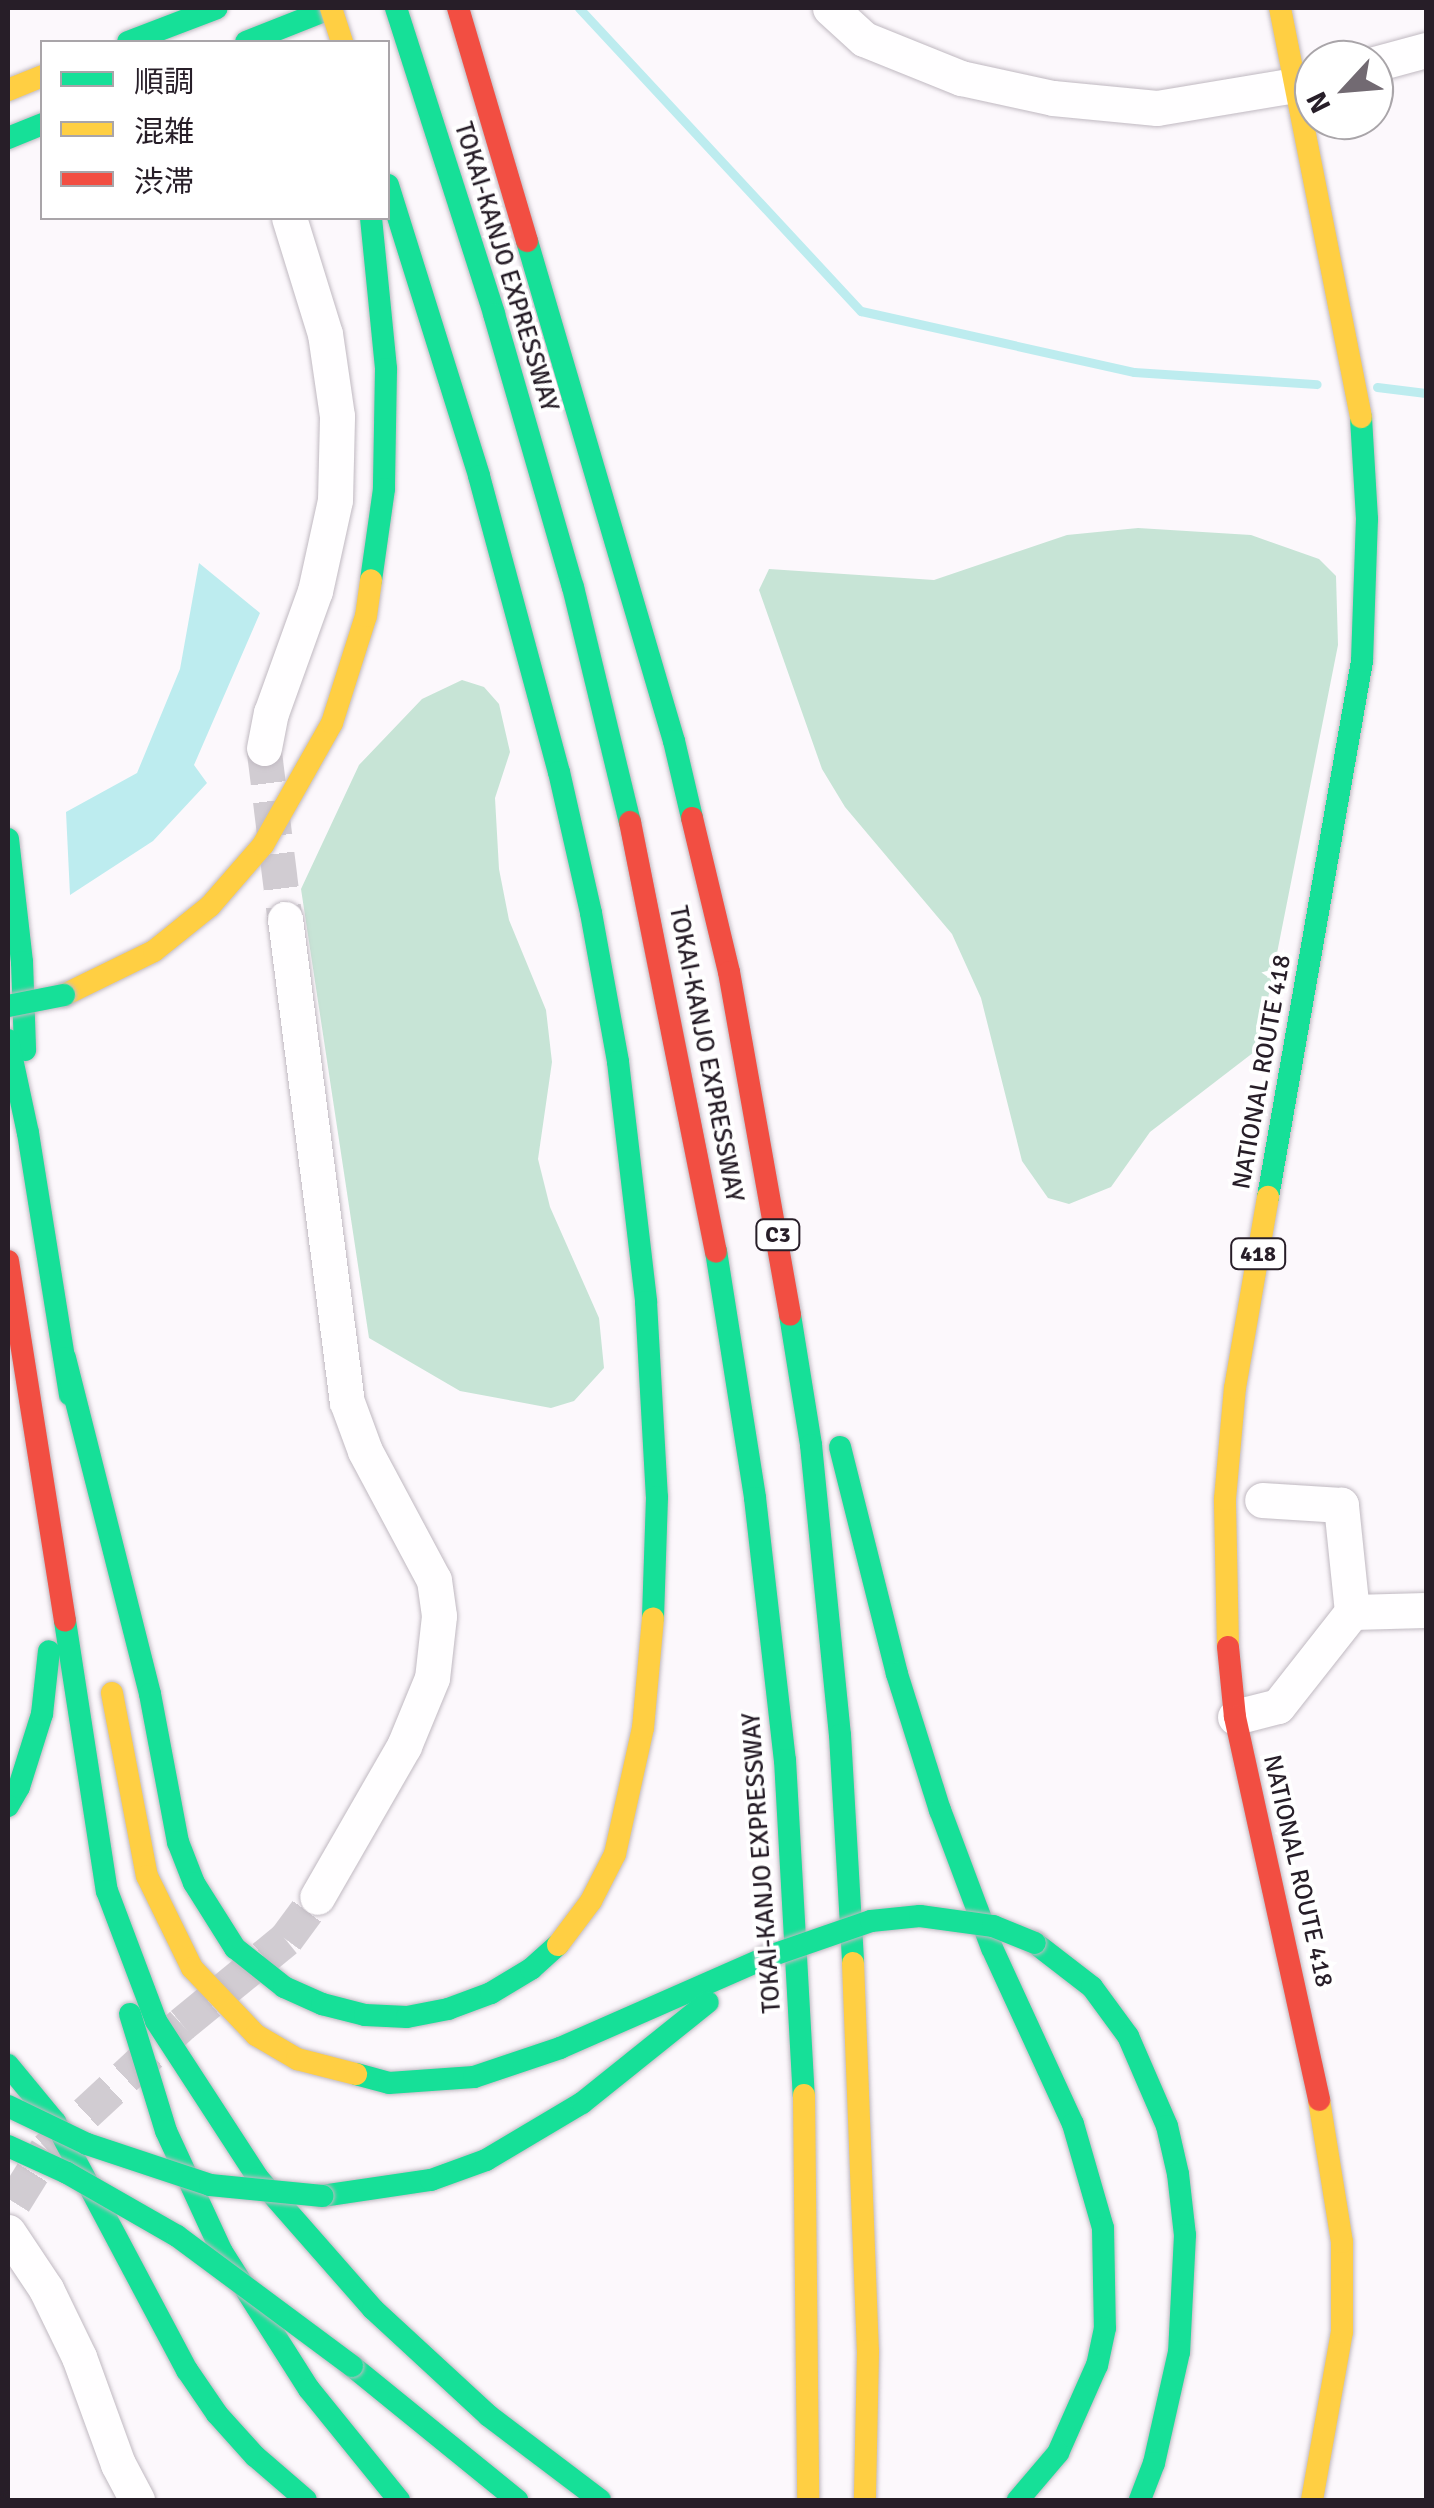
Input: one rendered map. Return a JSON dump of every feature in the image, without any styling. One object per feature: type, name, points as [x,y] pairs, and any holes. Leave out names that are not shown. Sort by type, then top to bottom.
[{"type":"highway","points":[[133,40],[217,8]]},
{"type":"highway","points":[[251,40],[331,8],[341,40]]},
{"type":"highway","name":"TOKAI-KANJO EXPRESSWAY","points":[[396,8],[494,314],[573,587],[640,867],[721,1274],[755,1498],[785,1760],[803,2052],[810,2352],[808,2500]]},
{"type":"highway","name":"TOKAI-KANJO EXPRESSWAY","points":[[458,8],[669,723],[729,972],[769,1180],[810,1444],[840,1736],[859,2060],[868,2351],[865,2500]]},
{"type":"highway","name":"NATIONAL ROUTE 418","points":[[1280,8],[1294,51]]},
{"type":"highway","points":[[8,90],[40,77]]},
{"type":"highway","points":[[8,138],[40,125]]},
{"type":"highway","name":"NATIONAL ROUTE 418","points":[[1312,2500],[1332,2407],[1342,2332],[1342,2242],[1313,2059],[1235,1717],[1225,1576],[1225,1499],[1235,1388],[1359,680],[1365,591],[1362,423],[1314,140]]},
{"type":"highway","points":[[65,1358],[150,1694],[178,1842],[203,1900],[235,1948],[284,1987],[322,2004],[364,2015],[407,2016],[448,2009],[491,1993],[531,1969],[564,1939],[591,1901],[614,1854],[634,1781],[656,1578],[646,1302],[618,1062],[563,789],[490,512],[390,191]]},
{"type":"highway","points":[[8,1006],[64,995],[154,951],[210,906],[264,845],[332,722],[366,616],[384,489],[386,369],[372,220]]},
{"type":"highway","points":[[8,839],[22,962],[28,1132]]},
{"type":"highway","points":[[729,972],[826,1386]]},
{"type":"highway","points":[[8,1040],[28,1132],[96,1575]]},
{"type":"highway","points":[[8,1261],[52,1523],[72,1686],[107,1891],[143,2066],[193,2196],[222,2252],[309,2389],[399,2500]]},
{"type":"highway","points":[[835,1425],[896,1674],[940,1810],[992,1948],[1073,2124],[1092,2174],[1104,2228],[1105,2328],[1098,2365],[1058,2453],[1018,2500]]},
{"type":"highway","points":[[8,1806],[25,1770],[42,1714],[49,1660],[52,1523]]},
{"type":"highway","points":[[110,1674],[135,1829],[147,1876],[167,1924],[192,1968],[221,2003],[256,2035],[297,2059],[389,2083],[474,2077],[560,2048],[767,1956],[871,1921],[920,1916],[981,1923],[1035,1943],[1082,1978],[1128,2036],[1167,2126],[1178,2174],[1185,2235],[1179,2352],[1159,2444],[1140,2500]]},
{"type":"highway","points":[[107,1891],[156,2021],[258,2178],[373,2310],[432,2366],[488,2416],[600,2500]]},
{"type":"highway","points":[[8,2106],[87,2144],[210,2185],[322,2196],[431,2180],[502,2152],[582,2103],[767,1956]]},
{"type":"highway","points":[[8,2065],[55,2122],[186,2370],[216,2414],[255,2456],[306,2500]]},
{"type":"highway","points":[[8,2146],[67,2173],[177,2236],[352,2366],[517,2500]]},
{"type":"street","points":[[830,8],[864,39],[960,78],[1053,98],[1157,108],[1294,86]]},
{"type":"street","points":[[1394,59],[1426,50]]},
{"type":"street","points":[[264,748],[271,713],[316,591],[335,500],[337,416],[325,334],[290,220]]},
{"type":"street","points":[[285,919],[346,1402],[372,1465],[434,1580],[440,1616],[432,1678],[404,1746],[317,1897]]},
{"type":"street","points":[[1235,1717],[1278,1706],[1352,1612],[1341,1504],[1262,1500]]},
{"type":"street","points":[[1352,1612],[1426,1610]]},
{"type":"street","points":[[10,2214],[79,2357],[118,2464],[137,2500]]},
{"type":"green space","points":[[1138,528],[1251,535],[1319,559],[1336,576],[1338,645],[1258,1049],[1150,1132],[1111,1187],[1069,1204],[1048,1198],[1022,1161],[981,998],[952,934],[845,807],[822,769],[759,590],[769,569],[934,580],[1067,535]]},
{"type":"green space","points":[[462,680],[484,687],[499,704],[510,752],[495,798],[499,869],[509,920],[546,1010],[552,1062],[538,1159],[550,1207],[599,1318],[604,1368],[574,1401],[551,1408],[460,1391],[369,1338],[301,889],[359,765],[422,699]]},
{"type":"water","points":[[199,563],[260,613],[194,765],[207,783],[153,841],[70,895],[66,812],[137,773],[180,669]]},
{"type":"waterway","points":[[579,8],[861,311],[1134,372],[1317,384]]},
{"type":"waterway","points":[[1377,387],[1426,393]]},
{"type":"tunnel","points":[[264,748],[285,919]]},
{"type":"tunnel","points":[[14,2202],[47,2149],[182,2024],[286,1939],[317,1897]]},
{"type":"traffic: fast","points":[[133,40],[217,8]]},
{"type":"traffic: fast","points":[[251,40],[332,8]]},
{"type":"traffic: fast","points":[[396,8],[494,314],[573,587],[630,822]]},
{"type":"traffic: fast","points":[[8,138],[40,125]]},
{"type":"traffic: fast","points":[[390,191],[479,476],[559,772],[591,913],[618,1062],[646,1302],[657,1497],[653,1618]]},
{"type":"traffic: fast","points":[[371,220],[386,369],[384,489],[371,580]]},
{"type":"traffic: fast","points":[[527,241],[674,741],[692,818]]},
{"type":"traffic: fast","points":[[1268,1197],[1362,661],[1367,519],[1361,417]]},
{"type":"traffic: fast","points":[[8,839],[22,962],[25,1050]]},
{"type":"traffic: fast","points":[[8,1006],[64,995]]},
{"type":"traffic: fast","points":[[8,1040],[28,1133],[70,1395]]},
{"type":"traffic: fast","points":[[716,1251],[755,1498],[785,1760],[804,2095]]},
{"type":"traffic: fast","points":[[790,1315],[811,1445],[840,1735],[853,1963]]},
{"type":"traffic: fast","points":[[65,1358],[150,1694],[178,1842],[194,1883],[235,1948],[284,1987],[322,2004],[365,2015],[407,2017],[448,2009],[491,1993],[531,1969],[558,1945]]},
{"type":"traffic: fast","points":[[840,1447],[897,1674],[940,1810],[992,1948],[1073,2124],[1103,2228],[1105,2328],[1097,2365],[1058,2453],[1018,2500]]},
{"type":"traffic: fast","points":[[65,1621],[107,1891],[156,2021],[258,2178],[373,2309],[489,2416],[600,2500]]},
{"type":"traffic: fast","points":[[8,1806],[19,1787],[42,1714],[49,1651]]},
{"type":"traffic: fast","points":[[767,1957],[871,1921],[920,1916],[993,1926],[1035,1943]]},
{"type":"traffic: fast","points":[[1035,1943],[1092,1987],[1128,2036],[1167,2126],[1178,2174],[1185,2235],[1179,2352],[1154,2463],[1140,2500]]},
{"type":"traffic: fast","points":[[356,2074],[389,2083],[474,2077],[560,2048],[767,1957]]},
{"type":"traffic: fast","points":[[322,2196],[431,2180],[486,2160],[582,2103],[708,2002]]},
{"type":"traffic: fast","points":[[130,2014],[166,2131],[222,2252],[309,2389],[399,2500]]},
{"type":"traffic: fast","points":[[8,2065],[55,2122],[187,2370],[217,2414],[255,2456],[306,2500]]},
{"type":"traffic: fast","points":[[8,2106],[87,2144],[210,2185],[322,2196]]},
{"type":"traffic: fast","points":[[8,2146],[67,2173],[177,2236],[352,2366]]},
{"type":"traffic: fast","points":[[352,2366],[517,2500]]},
{"type":"traffic: slow","points":[[331,8],[341,40]]},
{"type":"traffic: slow","points":[[1280,8],[1361,417]]},
{"type":"traffic: slow","points":[[8,90],[40,77]]},
{"type":"traffic: slow","points":[[64,995],[154,951],[210,906],[263,845],[332,723],[366,616],[371,580]]},
{"type":"traffic: slow","points":[[1228,1647],[1225,1499],[1235,1388],[1268,1197]]},
{"type":"traffic: slow","points":[[558,1945],[591,1901],[615,1854],[643,1728],[653,1618]]},
{"type":"traffic: slow","points":[[112,1693],[147,1876],[192,1968],[256,2035],[297,2059],[356,2074]]},
{"type":"traffic: slow","points":[[853,1963],[868,2351],[865,2500]]},
{"type":"traffic: slow","points":[[804,2095],[808,2500]]},
{"type":"traffic: slow","points":[[1312,2500],[1342,2332],[1342,2242],[1319,2100]]},
{"type":"traffic: jam","points":[[458,8],[527,241]]},
{"type":"traffic: jam","points":[[692,818],[729,972],[790,1315]]},
{"type":"traffic: jam","points":[[630,822],[716,1251]]},
{"type":"traffic: jam","points":[[8,1261],[65,1621]]},
{"type":"traffic: jam","points":[[1228,1647],[1235,1717],[1319,2100]]}]
